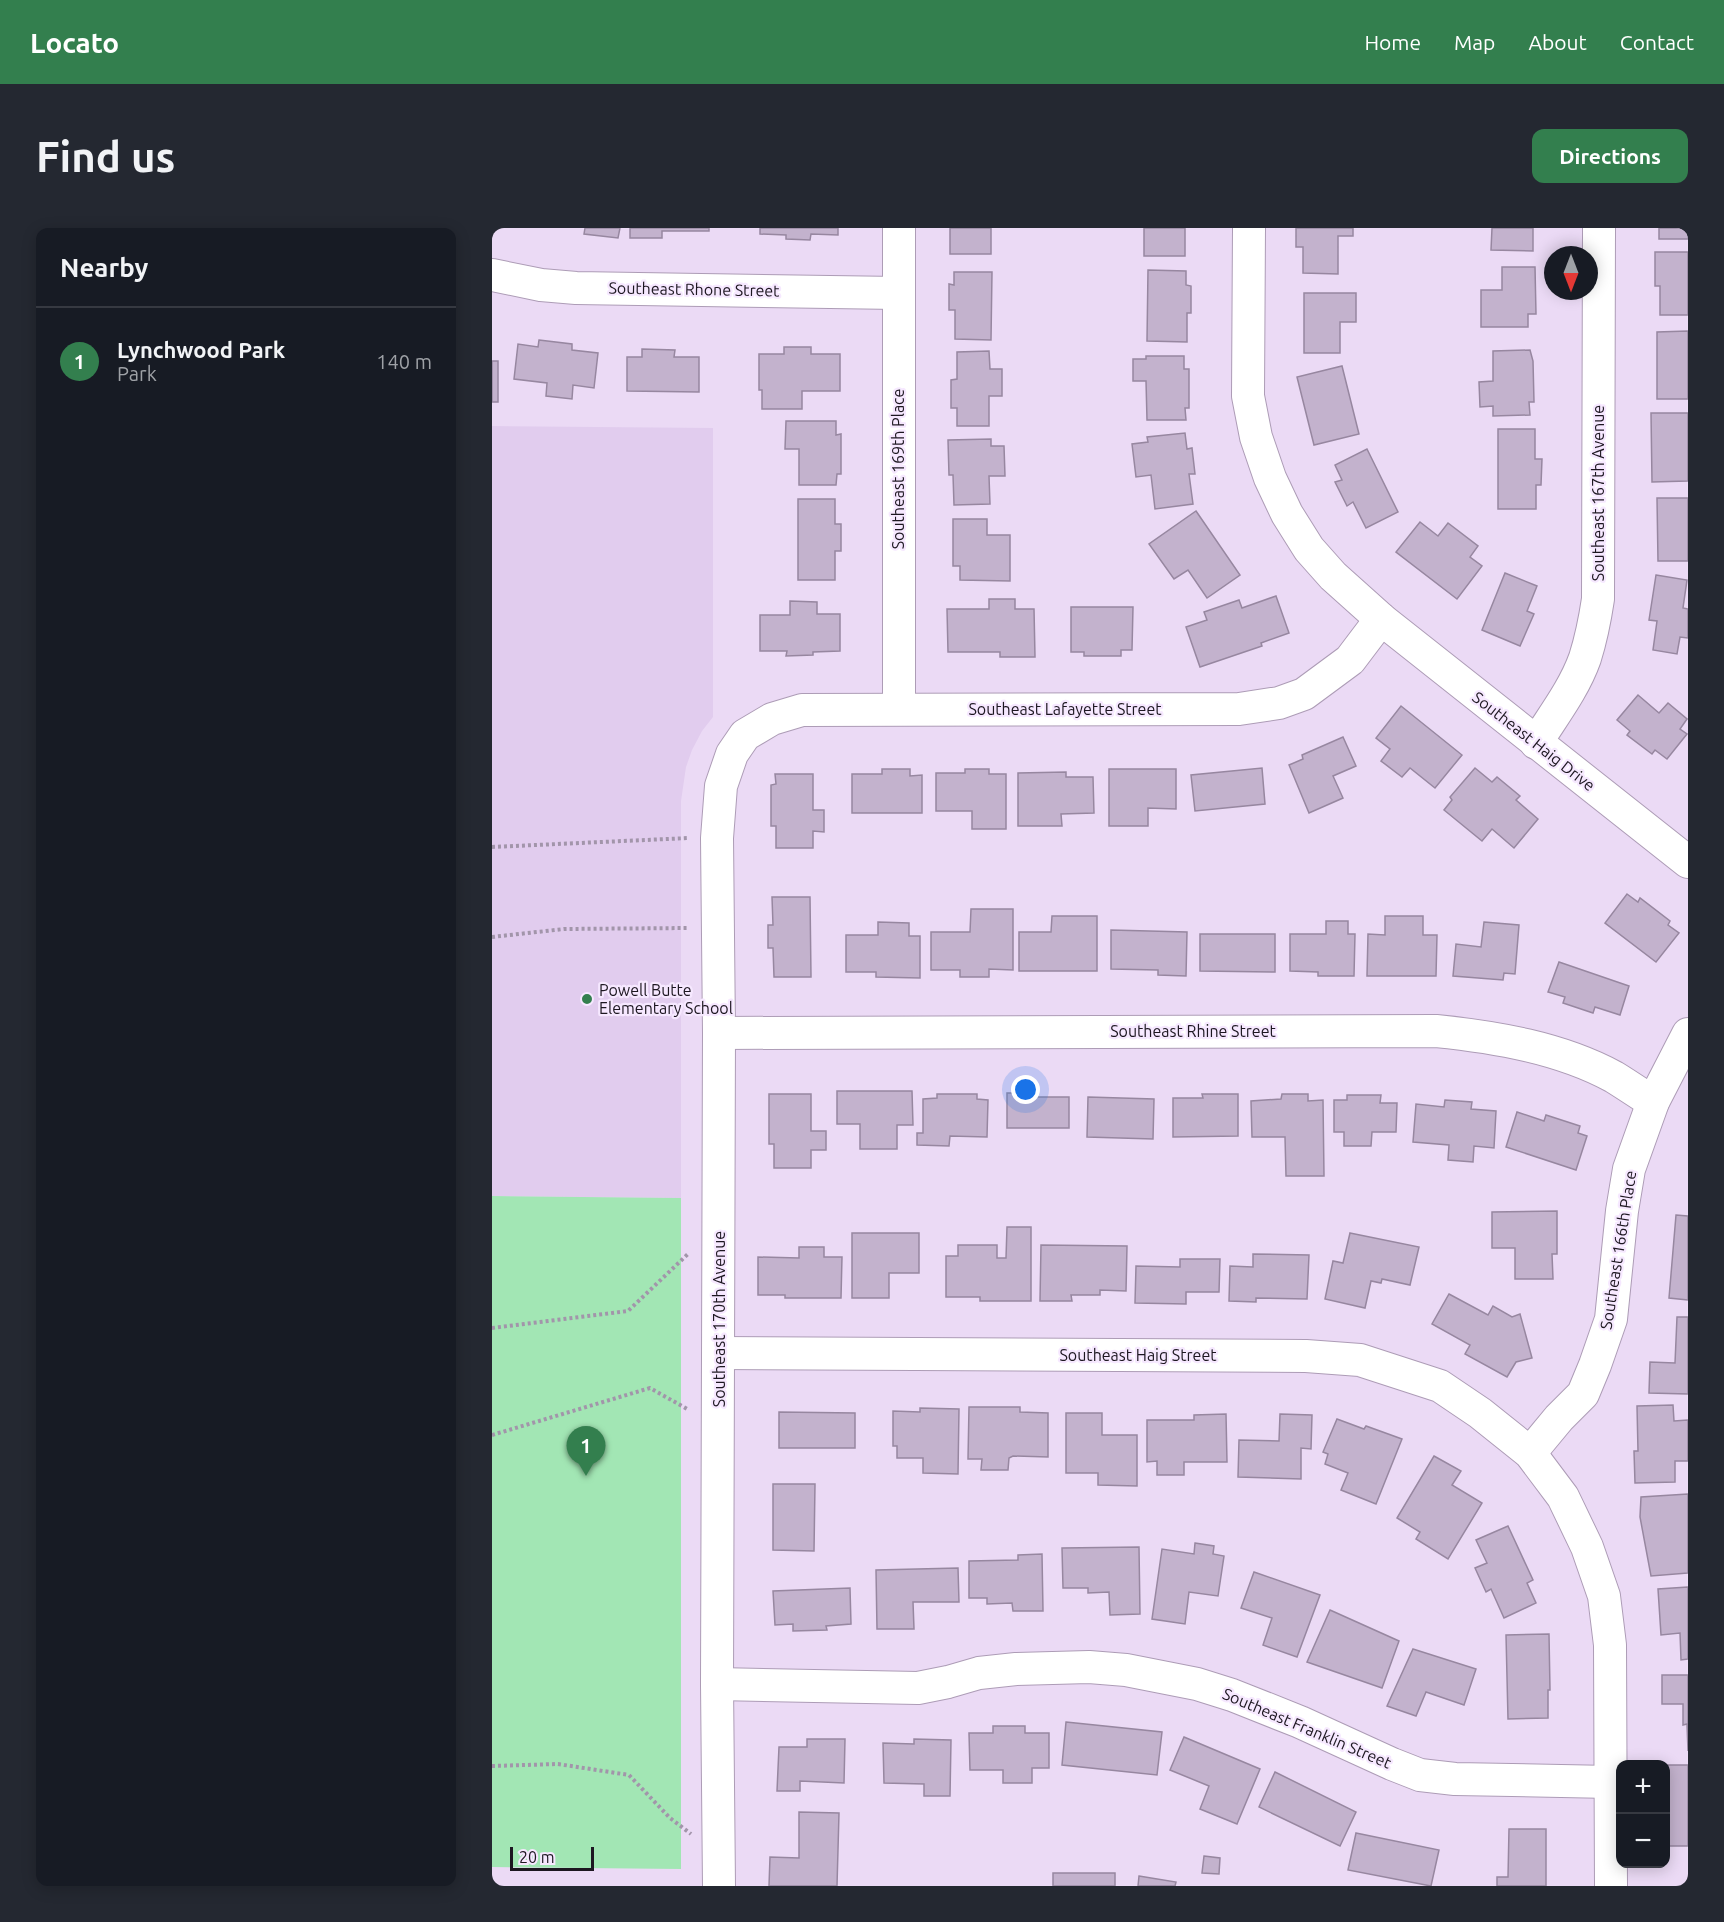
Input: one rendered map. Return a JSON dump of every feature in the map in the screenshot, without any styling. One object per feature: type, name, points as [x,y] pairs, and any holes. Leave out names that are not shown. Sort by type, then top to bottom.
[{"type":"street","name":"Southeast 169th Place","points":[[898,228],[899,709]]},
{"type":"street","name":"Southeast Haig Drive","points":[[1249,228],[1248,396],[1256,437],[1270,478],[1287,514],[1309,549],[1333,576],[1381,619],[1688,862]]},
{"type":"street","name":"Southeast 167th Avenue","points":[[1536,742],[1571,688],[1584,660],[1598,599],[1599,228]]},
{"type":"street","name":"Southeast Rhone Street","points":[[492,275],[541,285],[576,288],[898,293]]},
{"type":"street","name":"Southeast Lafayette Street","points":[[732,754],[745,735],[772,719],[802,710],[1239,709],[1279,703],[1304,694],[1350,660],[1381,619]]},
{"type":"street","name":"Southeast 170th Avenue","points":[[719,1886],[717,838],[721,786],[732,754]]},
{"type":"street","name":"Southeast Rhine Street","points":[[719,1033],[1436,1031],[1482,1037],[1544,1050],[1612,1076],[1653,1102]]},
{"type":"street","name":"Southeast 166th Place","points":[[1530,1453],[1559,1418],[1583,1394],[1596,1365],[1611,1319],[1622,1211],[1629,1169],[1653,1102],[1688,1034]]},
{"type":"street","name":"Southeast Haig Street","points":[[719,1353],[1294,1355],[1360,1360],[1440,1386],[1480,1413],[1530,1453]]},
{"type":"street","points":[[1530,1453],[1563,1497],[1587,1547],[1604,1596],[1611,1645],[1611,1886]]},
{"type":"street","name":"Southeast Franklin Street","points":[[717,1684],[918,1688],[979,1673],[1016,1668],[1089,1667],[1126,1670],[1197,1684],[1232,1695],[1420,1775],[1455,1779],[1611,1782]]},
{"type":"path","points":[[492,847],[667,838],[717,838]]},
{"type":"path","points":[[492,937],[564,929],[718,927]]},
{"type":"path","points":[[492,1328],[628,1311],[719,1225]]},
{"type":"path","points":[[492,1436],[650,1388],[719,1426]]},
{"type":"path","points":[[492,1766],[558,1764],[629,1775],[688,1834],[718,1835]]},
{"type":"shaded area","name":"Powell Butte Elementary School","points":[[492,426],[713,428],[713,717],[692,750],[686,767],[681,801],[681,1198],[492,1196]]},
{"type":"green space","points":[[492,1196],[681,1198],[681,1869],[492,1867]]},
{"type":"building","points":[[585,228],[620,228],[618,238],[584,234]]},
{"type":"building","points":[[630,228],[709,228],[709,231],[662,231],[662,238],[630,238]]},
{"type":"building","points":[[760,228],[838,228],[838,235],[811,234],[810,240],[786,239],[786,235],[760,234]]},
{"type":"building","points":[[950,228],[991,228],[991,254],[950,254]]},
{"type":"building","points":[[1144,228],[1185,228],[1185,256],[1144,256]]},
{"type":"building","points":[[1296,228],[1353,228],[1353,236],[1338,236],[1338,274],[1303,273],[1303,247],[1296,247]]},
{"type":"building","points":[[1492,228],[1533,228],[1533,251],[1491,250]]},
{"type":"building","points":[[1659,228],[1688,228],[1688,239],[1659,239]]},
{"type":"building","points":[[1655,252],[1688,252],[1688,315],[1660,315],[1660,286],[1655,286]]},
{"type":"building","points":[[1502,267],[1535,267],[1536,314],[1528,314],[1528,327],[1481,327],[1481,290],[1502,290]]},
{"type":"building","points":[[1148,270],[1186,271],[1186,285],[1191,286],[1191,313],[1187,313],[1187,342],[1147,341]]},
{"type":"building","points":[[954,272],[992,272],[991,340],[955,339],[955,310],[949,310],[949,284],[954,285]]},
{"type":"building","points":[[1304,293],[1356,293],[1356,322],[1340,322],[1340,353],[1304,353]]},
{"type":"building","points":[[1688,331],[1688,399],[1657,399],[1657,332]]},
{"type":"building","points":[[539,340],[572,344],[572,350],[598,353],[594,388],[573,385],[572,399],[546,396],[547,383],[514,379],[518,344],[538,347]]},
{"type":"building","points":[[784,347],[811,347],[811,354],[840,354],[840,391],[802,391],[802,409],[762,409],[762,390],[759,390],[759,354],[784,354]]},
{"type":"building","points":[[642,349],[675,350],[674,357],[699,357],[699,392],[627,391],[627,357],[642,357]]},
{"type":"building","points":[[1530,350],[1533,361],[1534,402],[1529,402],[1530,415],[1493,416],[1493,406],[1480,407],[1479,382],[1493,381],[1493,351]]},
{"type":"building","points":[[989,351],[990,369],[1002,369],[1002,396],[989,396],[989,426],[957,426],[957,408],[951,408],[951,380],[957,379],[957,352]]},
{"type":"building","points":[[1146,356],[1184,356],[1184,369],[1189,369],[1189,408],[1185,408],[1186,420],[1147,420],[1146,381],[1133,381],[1133,359],[1146,359]]},
{"type":"building","points":[[492,361],[498,361],[498,402],[492,402]]},
{"type":"building","points":[[1342,366],[1359,434],[1314,445],[1297,377]]},
{"type":"building","points":[[1651,413],[1688,413],[1688,481],[1652,482]]},
{"type":"building","points":[[786,421],[836,421],[836,435],[841,434],[841,474],[837,474],[836,485],[799,485],[799,449],[785,449]]},
{"type":"building","points":[[1498,429],[1535,429],[1535,459],[1542,459],[1541,485],[1536,485],[1536,509],[1498,509]]},
{"type":"building","points":[[1185,433],[1187,449],[1192,448],[1195,474],[1189,474],[1193,504],[1155,509],[1151,475],[1136,477],[1132,444],[1148,442],[1147,437]]},
{"type":"building","points":[[991,439],[991,446],[1004,446],[1005,476],[989,476],[990,504],[954,505],[953,475],[949,475],[948,440]]},
{"type":"building","points":[[1367,449],[1398,512],[1366,528],[1353,502],[1347,506],[1335,482],[1342,480],[1335,465]]},
{"type":"building","points":[[1657,498],[1688,498],[1688,561],[1658,561]]},
{"type":"building","points":[[798,499],[835,499],[835,524],[841,524],[841,551],[835,551],[835,580],[798,580]]},
{"type":"building","points":[[1196,511],[1240,575],[1207,598],[1188,570],[1174,579],[1149,544]]},
{"type":"building","points":[[953,519],[987,519],[987,535],[1010,535],[1010,581],[960,580],[960,566],[953,566]]},
{"type":"building","points":[[1420,522],[1438,536],[1448,523],[1478,546],[1470,557],[1482,566],[1457,599],[1396,552]]},
{"type":"building","points":[[1505,573],[1537,586],[1527,611],[1534,614],[1520,646],[1482,630]]},
{"type":"building","points":[[1656,575],[1687,580],[1683,608],[1688,609],[1688,638],[1680,637],[1677,654],[1653,650],[1657,621],[1649,620]]},
{"type":"building","points":[[1276,596],[1289,633],[1261,643],[1262,646],[1200,667],[1186,627],[1207,620],[1204,612],[1239,600],[1242,608]]},
{"type":"building","points":[[989,599],[1015,599],[1015,609],[1034,609],[1035,657],[1000,657],[1000,652],[948,652],[947,609],[989,609]]},
{"type":"building","points":[[790,601],[817,602],[817,614],[840,614],[840,651],[786,656],[787,651],[760,651],[760,615],[790,615]]},
{"type":"building","points":[[1071,607],[1133,607],[1132,650],[1121,650],[1121,656],[1084,656],[1084,652],[1071,652]]},
{"type":"building","points":[[1638,695],[1659,713],[1668,703],[1687,719],[1680,729],[1687,734],[1667,759],[1655,750],[1652,754],[1627,735],[1630,731],[1617,720]]},
{"type":"building","points":[[1401,706],[1462,755],[1435,788],[1410,768],[1402,777],[1381,761],[1390,749],[1376,738]]},
{"type":"building","points":[[1343,737],[1356,766],[1333,776],[1343,798],[1309,813],[1289,765],[1303,759],[1302,755]]},
{"type":"building","points":[[1262,768],[1265,804],[1195,811],[1191,775]]},
{"type":"building","points":[[1475,768],[1492,782],[1497,777],[1520,796],[1516,800],[1538,819],[1514,848],[1492,829],[1482,841],[1444,810],[1452,800],[1450,797]]},
{"type":"building","points":[[882,769],[910,769],[910,776],[922,775],[922,813],[852,813],[852,774],[882,774]]},
{"type":"building","points":[[965,769],[989,769],[989,774],[1006,774],[1006,829],[972,829],[972,811],[936,811],[936,773],[965,773]]},
{"type":"building","points":[[1109,769],[1176,769],[1176,809],[1148,808],[1148,826],[1109,826]]},
{"type":"building","points":[[1066,772],[1066,777],[1093,777],[1094,813],[1061,814],[1062,826],[1018,826],[1018,773]]},
{"type":"building","points":[[775,774],[813,774],[813,810],[824,810],[824,832],[813,831],[813,848],[776,848],[776,826],[771,826],[771,785],[776,784]]},
{"type":"building","points":[[1627,894],[1638,902],[1640,898],[1670,921],[1668,925],[1679,933],[1656,962],[1605,923]]},
{"type":"building","points":[[772,897],[810,897],[811,977],[774,977],[773,948],[768,948],[768,925],[773,925]]},
{"type":"building","points":[[971,909],[1013,909],[1013,970],[989,969],[989,977],[960,977],[960,970],[931,970],[931,932],[970,932]]},
{"type":"building","points":[[1052,916],[1097,916],[1097,971],[1019,971],[1019,932],[1051,932]]},
{"type":"building","points":[[1385,916],[1423,916],[1423,935],[1437,935],[1436,976],[1367,976],[1368,934],[1385,935]]},
{"type":"building","points":[[1326,921],[1348,921],[1348,934],[1355,934],[1354,976],[1318,976],[1318,972],[1290,971],[1290,934],[1326,934]]},
{"type":"building","points":[[878,922],[909,923],[909,936],[920,936],[920,978],[876,977],[876,972],[846,972],[846,935],[878,935]]},
{"type":"building","points":[[1484,922],[1519,925],[1515,974],[1504,973],[1503,980],[1453,976],[1456,944],[1481,947]]},
{"type":"building","points":[[1111,930],[1187,932],[1186,976],[1158,975],[1158,970],[1111,969]]},
{"type":"building","points":[[1200,934],[1275,934],[1275,972],[1200,971]]},
{"type":"building","points":[[1559,962],[1629,986],[1620,1015],[1595,1007],[1593,1013],[1563,1003],[1565,997],[1548,992]]},
{"type":"building","points":[[837,1091],[912,1091],[913,1125],[897,1125],[897,1149],[860,1149],[860,1124],[837,1124]]},
{"type":"building","points":[[1007,1093],[1028,1093],[1028,1097],[1069,1097],[1069,1128],[1007,1128]]},
{"type":"building","points":[[769,1094],[811,1094],[811,1131],[826,1131],[826,1150],[811,1150],[811,1168],[774,1168],[774,1144],[769,1144]]},
{"type":"building","points":[[937,1094],[977,1094],[977,1099],[988,1100],[987,1137],[950,1136],[949,1146],[917,1145],[917,1133],[923,1133],[923,1099],[937,1098]]},
{"type":"building","points":[[1202,1094],[1238,1094],[1238,1136],[1173,1137],[1173,1098],[1203,1098]]},
{"type":"building","points":[[1282,1094],[1308,1094],[1308,1101],[1323,1100],[1324,1176],[1286,1176],[1285,1137],[1252,1137],[1251,1101],[1281,1099]]},
{"type":"building","points":[[1347,1095],[1381,1095],[1380,1103],[1397,1103],[1396,1132],[1372,1132],[1371,1146],[1344,1146],[1344,1132],[1334,1132],[1334,1100],[1347,1100]]},
{"type":"building","points":[[1088,1097],[1154,1099],[1153,1139],[1087,1137]]},
{"type":"building","points":[[1445,1100],[1472,1102],[1471,1109],[1496,1111],[1494,1148],[1474,1146],[1473,1162],[1448,1160],[1449,1145],[1413,1142],[1416,1104],[1444,1107]]},
{"type":"building","points":[[1517,1112],[1544,1121],[1546,1115],[1580,1126],[1578,1133],[1587,1136],[1576,1170],[1506,1147]]},
{"type":"building","points":[[1557,1211],[1557,1254],[1552,1254],[1553,1279],[1515,1279],[1515,1248],[1492,1248],[1492,1212]]},
{"type":"building","points":[[1676,1215],[1688,1216],[1688,1300],[1669,1298]]},
{"type":"building","points":[[1007,1227],[1031,1227],[1031,1301],[980,1301],[980,1297],[946,1297],[946,1256],[958,1256],[958,1245],[997,1245],[997,1258],[1006,1258]]},
{"type":"building","points":[[852,1233],[919,1233],[919,1273],[889,1273],[889,1298],[852,1298]]},
{"type":"building","points":[[1350,1233],[1419,1247],[1410,1285],[1382,1279],[1381,1283],[1371,1281],[1365,1308],[1325,1299],[1333,1261],[1343,1263]]},
{"type":"building","points":[[1041,1245],[1127,1246],[1126,1291],[1100,1290],[1100,1295],[1071,1295],[1072,1301],[1040,1301]]},
{"type":"building","points":[[799,1247],[824,1247],[824,1257],[842,1257],[841,1298],[785,1298],[785,1295],[758,1295],[758,1257],[799,1258]]},
{"type":"building","points":[[1253,1254],[1309,1255],[1307,1299],[1256,1298],[1256,1302],[1229,1301],[1230,1266],[1253,1267]]},
{"type":"building","points":[[1180,1259],[1220,1259],[1219,1292],[1186,1292],[1186,1304],[1135,1303],[1136,1266],[1180,1267]]},
{"type":"building","points":[[1449,1294],[1488,1315],[1493,1306],[1512,1317],[1520,1314],[1532,1358],[1516,1362],[1507,1377],[1465,1354],[1470,1345],[1432,1324]]},
{"type":"building","points":[[1677,1317],[1688,1317],[1688,1394],[1649,1393],[1650,1362],[1675,1363]]},
{"type":"building","points":[[1673,1405],[1674,1421],[1688,1420],[1688,1461],[1675,1461],[1675,1482],[1635,1483],[1634,1451],[1638,1451],[1637,1406]]},
{"type":"building","points":[[969,1407],[1020,1407],[1020,1412],[1048,1413],[1048,1457],[1013,1456],[1009,1458],[1008,1470],[981,1470],[982,1459],[968,1459]]},
{"type":"building","points":[[920,1408],[959,1409],[958,1474],[923,1473],[923,1458],[897,1458],[897,1446],[893,1446],[893,1411],[920,1412]]},
{"type":"building","points":[[779,1412],[855,1413],[855,1448],[779,1448]]},
{"type":"building","points":[[1066,1413],[1102,1413],[1102,1435],[1137,1435],[1137,1486],[1098,1485],[1098,1473],[1066,1473]]},
{"type":"building","points":[[1226,1414],[1227,1462],[1184,1462],[1184,1475],[1157,1475],[1157,1461],[1147,1462],[1147,1420],[1194,1420],[1194,1415]]},
{"type":"building","points":[[1280,1414],[1312,1415],[1311,1449],[1301,1448],[1301,1479],[1238,1477],[1239,1440],[1279,1441]]},
{"type":"building","points":[[1337,1419],[1364,1429],[1366,1426],[1402,1439],[1376,1504],[1341,1490],[1348,1473],[1325,1464],[1328,1454],[1323,1452]]},
{"type":"building","points":[[1434,1456],[1461,1471],[1452,1485],[1482,1503],[1448,1559],[1416,1539],[1420,1532],[1397,1518]]},
{"type":"building","points":[[773,1484],[815,1484],[814,1551],[773,1550]]},
{"type":"building","points":[[1688,1494],[1688,1573],[1651,1576],[1640,1517],[1641,1497]]},
{"type":"building","points":[[1508,1526],[1533,1580],[1527,1583],[1536,1603],[1504,1618],[1491,1589],[1486,1592],[1475,1568],[1487,1563],[1476,1540]]},
{"type":"building","points":[[1195,1543],[1214,1546],[1213,1554],[1224,1556],[1218,1596],[1189,1592],[1185,1624],[1152,1619],[1162,1549],[1194,1554]]},
{"type":"building","points":[[1139,1547],[1140,1614],[1110,1615],[1109,1592],[1088,1593],[1088,1588],[1063,1588],[1062,1548]]},
{"type":"building","points":[[1042,1554],[1043,1611],[1013,1611],[1012,1603],[987,1604],[987,1598],[969,1598],[969,1561],[1018,1560],[1018,1555]]},
{"type":"building","points":[[958,1568],[959,1602],[913,1602],[914,1629],[877,1629],[876,1570]]},
{"type":"building","points":[[1254,1572],[1320,1595],[1297,1657],[1263,1645],[1272,1618],[1241,1608]]},
{"type":"building","points":[[1688,1587],[1688,1659],[1681,1660],[1680,1633],[1661,1635],[1658,1589]]},
{"type":"building","points":[[850,1588],[851,1624],[826,1626],[827,1630],[793,1631],[793,1624],[775,1625],[773,1591]]},
{"type":"building","points":[[1330,1610],[1399,1641],[1382,1688],[1307,1662]]},
{"type":"building","points":[[1549,1634],[1548,1718],[1508,1719],[1506,1635]]},
{"type":"building","points":[[1413,1649],[1476,1669],[1464,1705],[1426,1692],[1416,1716],[1387,1706]]},
{"type":"building","points":[[1662,1675],[1688,1675],[1688,1751],[1687,1724],[1683,1725],[1683,1704],[1662,1704]]},
{"type":"building","points":[[1066,1722],[1162,1732],[1157,1775],[1062,1765]]},
{"type":"building","points":[[993,1726],[1025,1726],[1025,1733],[1049,1733],[1049,1768],[1032,1768],[1032,1783],[1003,1783],[1003,1770],[970,1770],[969,1733],[993,1733]]},
{"type":"building","points":[[1184,1737],[1260,1769],[1237,1824],[1200,1809],[1209,1786],[1170,1770]]},
{"type":"building","points":[[807,1739],[845,1739],[844,1783],[800,1781],[800,1791],[777,1791],[779,1747],[807,1747]]},
{"type":"building","points":[[914,1739],[951,1740],[950,1796],[924,1796],[924,1784],[884,1783],[883,1743],[914,1744]]},
{"type":"building","points":[[1670,1765],[1688,1765],[1688,1846],[1670,1846]]},
{"type":"building","points":[[1275,1772],[1356,1812],[1340,1846],[1259,1807]]},
{"type":"building","points":[[799,1812],[839,1813],[837,1886],[769,1886],[770,1857],[799,1858]]},
{"type":"building","points":[[1509,1829],[1546,1829],[1546,1886],[1497,1886],[1497,1877],[1508,1877]]},
{"type":"building","points":[[1356,1833],[1439,1850],[1431,1886],[1348,1870]]},
{"type":"building","points":[[1204,1856],[1220,1858],[1219,1874],[1202,1873]]},
{"type":"building","points":[[1053,1873],[1115,1873],[1115,1886],[1053,1886]]},
{"type":"building","points":[[1139,1876],[1176,1882],[1175,1886],[1138,1886]]},
{"type":"place","name":"Powell Butte Elementary School","points":[[587,999]]},
{"type":"place","name":"Lynchwood Park","points":[[586,1476]]}]
